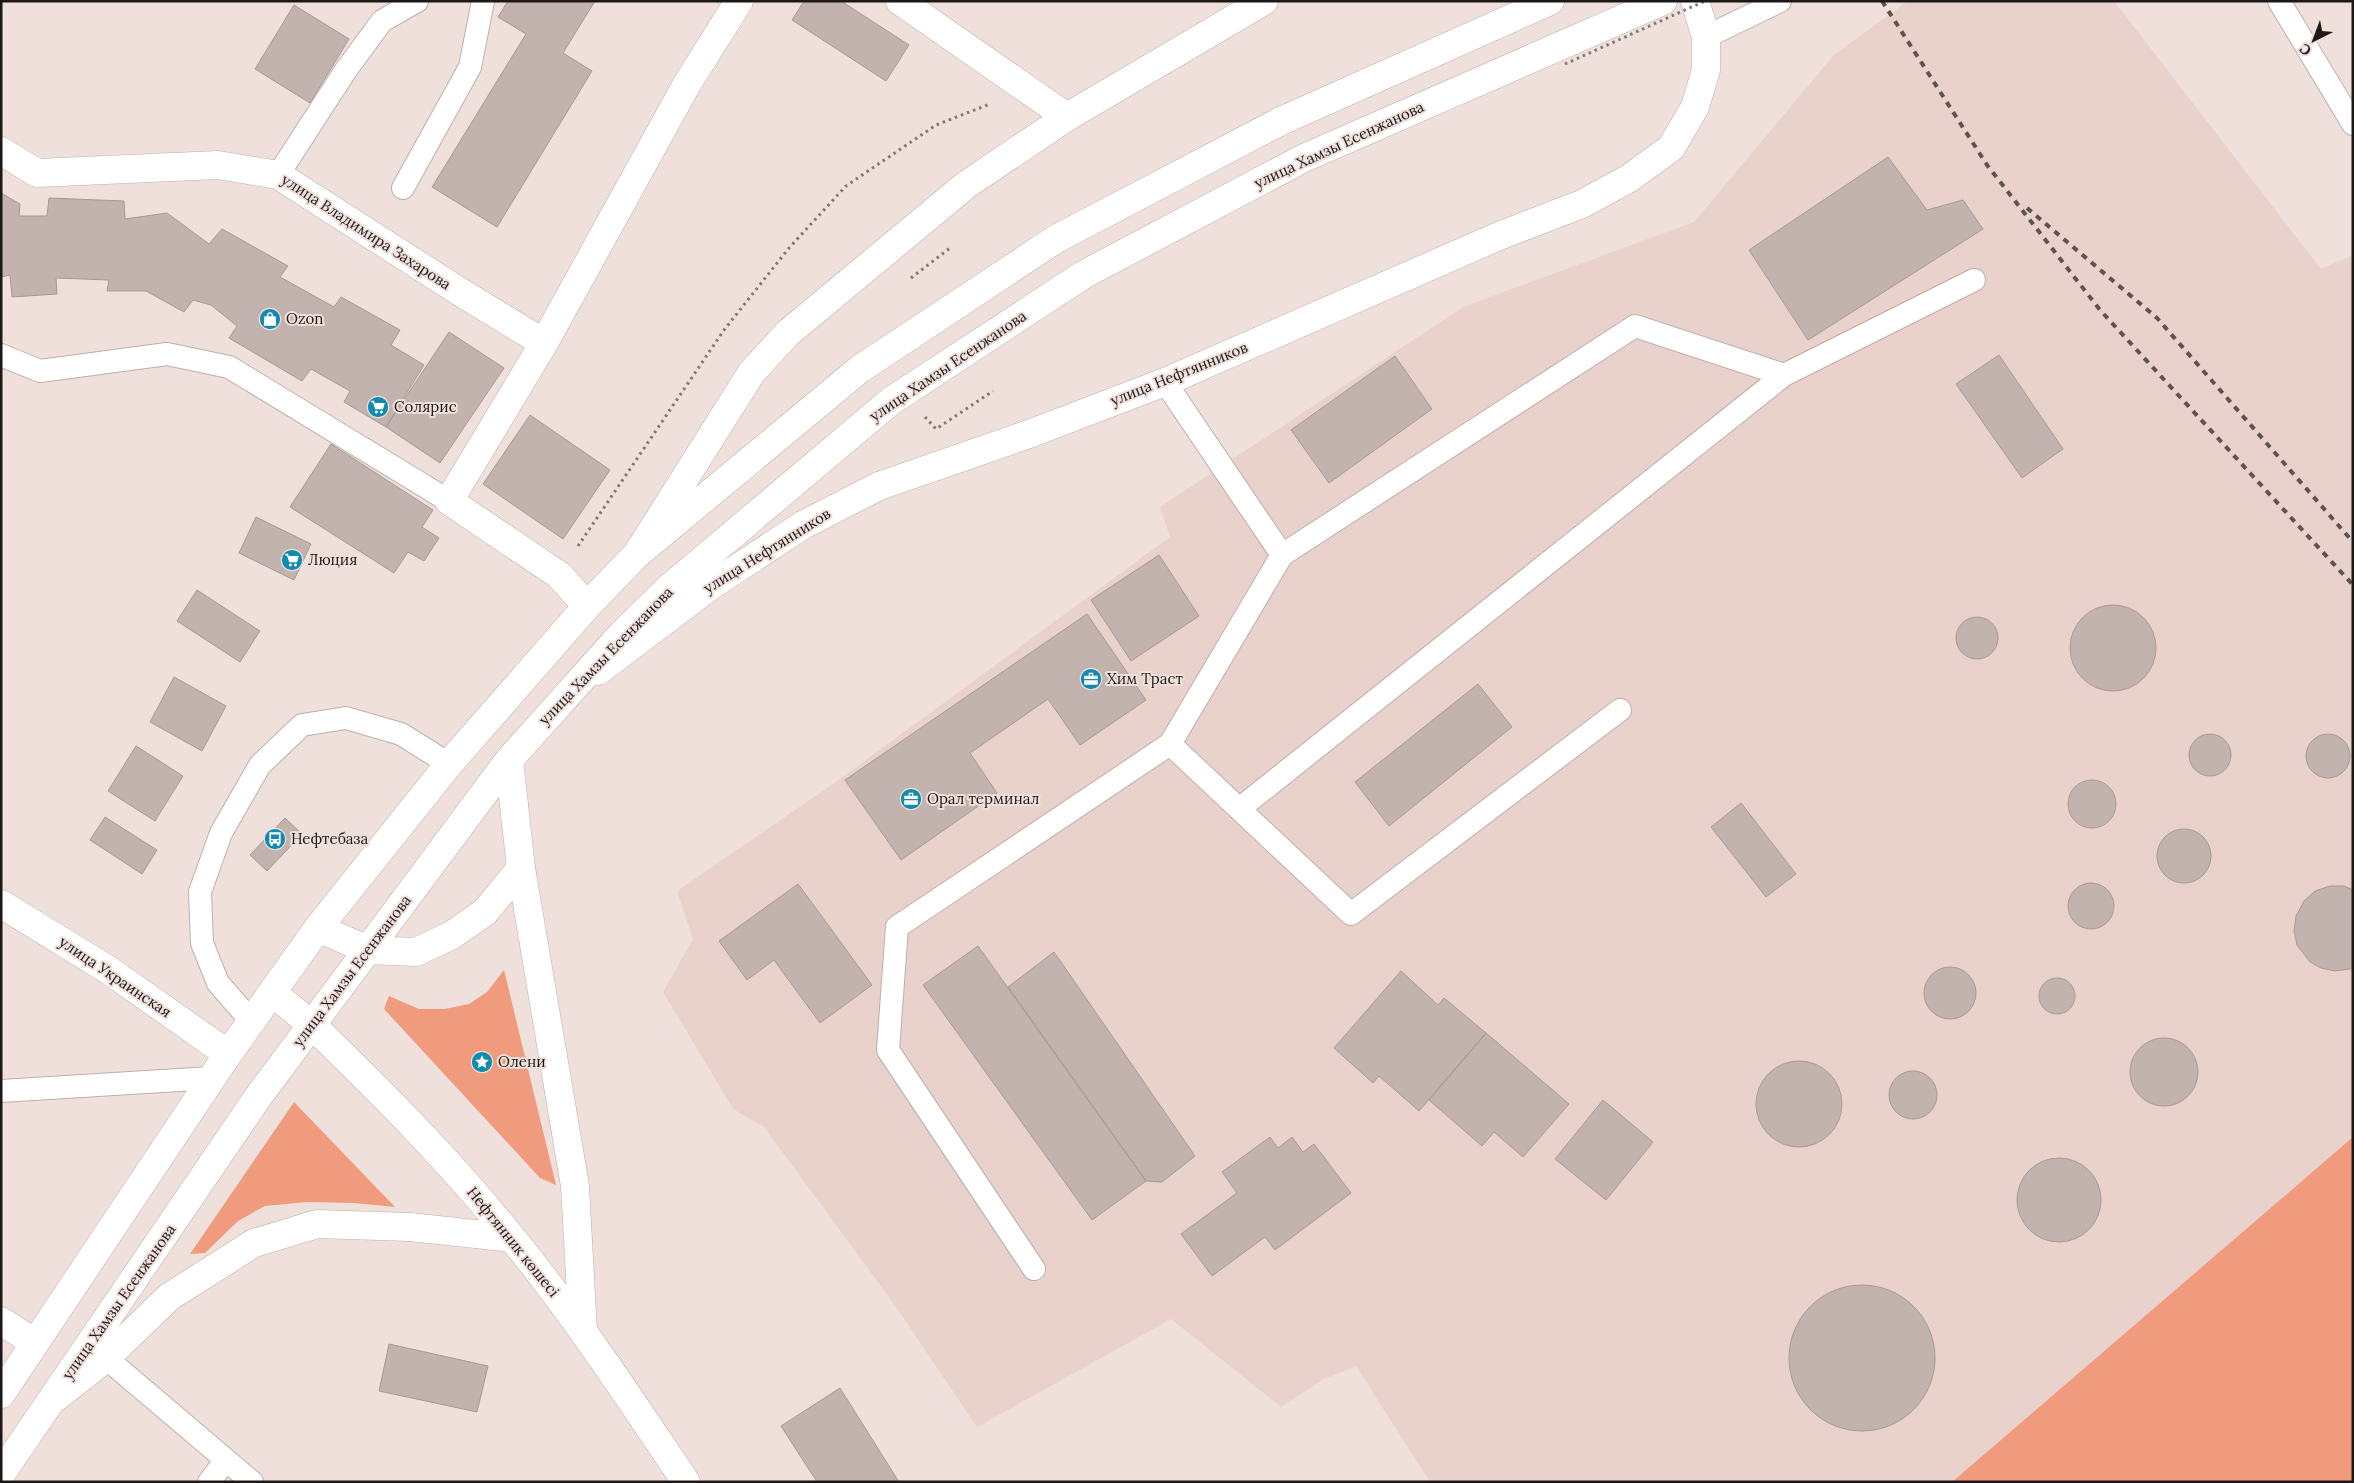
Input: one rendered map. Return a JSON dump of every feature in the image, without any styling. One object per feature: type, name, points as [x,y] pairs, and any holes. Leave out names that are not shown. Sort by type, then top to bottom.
[{"type":"main road","points":[[586,606],[559,574],[449,501],[544,343],[687,84],[739,1]]},
{"type":"main road","points":[[900,1],[1067,117]]},
{"type":"main road","points":[[636,555],[752,372],[788,333],[966,185],[1067,117],[1264,1]]},
{"type":"main road","name":"улица Хамзы Есенжанова","points":[[1,1474],[168,1232],[258,1097],[509,760],[565,696],[668,588],[891,401],[1083,275],[1304,158],[1561,56],[1663,1]]},
{"type":"main road","name":"улица Нефтянников","points":[[565,696],[708,586],[820,516],[879,486],[1029,434],[1165,382],[1499,236],[1582,204],[1628,179],[1671,148],[1695,107],[1706,70],[1706,37],[1694,1]]},
{"type":"main road","points":[[1,1394],[211,1078],[318,928],[449,764],[586,606],[636,555],[860,369],[1056,239],[1281,121],[1545,4]]},
{"type":"main road","name":"улица Владимира Захарова","points":[[1,151],[37,173],[218,164],[278,175],[457,290],[544,343]]},
{"type":"main road","points":[[509,760],[522,868],[575,1186],[583,1331]]},
{"type":"main road","points":[[318,928],[368,950],[416,952],[452,935],[485,912],[522,868]]},
{"type":"main road","name":"улица Украинская","points":[[1,904],[107,969],[228,1054]]},
{"type":"main road","points":[[273,993],[312,1025]]},
{"type":"main road","name":"Нефтянник көшесі","points":[[312,1025],[416,1126],[512,1238],[583,1331],[686,1482]]},
{"type":"main road","points":[[48,1404],[106,1358],[169,1297],[254,1243],[317,1224],[410,1227],[512,1238]]},
{"type":"main road","points":[[1,1321],[35,1343]]},
{"type":"lane","points":[[278,175],[346,70],[382,21],[416,1]]},
{"type":"lane","points":[[403,188],[470,67],[483,1]]},
{"type":"lane","points":[[1706,37],[1780,1]]},
{"type":"lane","points":[[2279,1],[2353,124]]},
{"type":"lane","points":[[1239,809],[1784,375],[1974,280]]},
{"type":"lane","points":[[1034,1269],[888,1050],[897,927],[1170,744],[1282,555],[1636,326],[1784,375]]},
{"type":"lane","points":[[1,355],[40,370],[167,354],[229,367],[449,501]]},
{"type":"lane","points":[[1165,382],[1282,555]]},
{"type":"lane","points":[[1170,744],[1351,914],[1620,710]]},
{"type":"lane","points":[[252,1022],[218,983],[202,943],[200,892],[221,833],[260,765],[302,724],[346,718],[400,734],[449,764]]},
{"type":"lane","points":[[1,1091],[211,1078]]},
{"type":"lane","points":[[106,1358],[252,1482]]},
{"type":"lane","points":[[209,1482],[226,1460]]},
{"type":"path","points":[[1561,56],[1705,1]]},
{"type":"shaded area","points":[[1908,1],[2114,1],[2321,269],[2353,255],[2353,1137],[1952,1482],[1430,1482],[1356,1366],[1324,1379],[1281,1407],[1171,1319],[977,1427],[894,1304],[764,1127],[733,1109],[663,992],[693,939],[677,891],[833,784],[1170,537],[1160,507],[1463,307],[1694,222],[1834,55]]},
{"type":"shaded area","points":[[504,970],[556,1185],[540,1178],[384,1009],[389,996],[419,1009],[445,1009],[469,1004],[487,992]]},
{"type":"shaded area","points":[[294,1102],[395,1207],[354,1203],[307,1202],[265,1206],[238,1221],[205,1253],[190,1254]]},
{"type":"shaded area","points":[[2353,1137],[2353,1482],[1952,1482]]},
{"type":"building","points":[[508,1],[595,1],[563,53],[592,71],[497,227],[432,187],[526,34],[498,17]]},
{"type":"building","points":[[804,1],[841,1],[909,45],[886,81],[792,20]]},
{"type":"building","points":[[294,5],[349,39],[310,103],[255,69]]},
{"type":"building","points":[[1888,157],[1927,210],[1963,200],[1983,229],[1808,340],[1749,250]]},
{"type":"building","points":[[1,193],[20,204],[19,216],[47,216],[49,198],[124,201],[125,219],[167,213],[209,244],[222,229],[288,266],[280,277],[334,307],[341,297],[400,330],[391,345],[424,365],[386,427],[344,402],[350,391],[311,369],[302,381],[229,338],[237,326],[211,305],[193,300],[184,312],[146,291],[107,291],[109,280],[56,278],[57,294],[12,297],[10,275],[1,277]]},
{"type":"building","points":[[449,332],[504,368],[440,463],[386,427]]},
{"type":"building","points":[[1999,355],[2063,449],[2022,478],[1956,384]]},
{"type":"building","points":[[1395,356],[1432,409],[1329,483],[1291,430]]},
{"type":"building","points":[[530,415],[610,470],[563,539],[483,484]]},
{"type":"building","points":[[331,444],[433,510],[422,527],[439,538],[424,561],[408,552],[394,573],[290,507]]},
{"type":"building","points":[[256,517],[311,544],[294,580],[239,553]]},
{"type":"building","points":[[1159,555],[1199,616],[1131,661],[1091,600]]},
{"type":"building","points":[[197,590],[260,631],[240,662],[177,621]]},
{"type":"building","points":[[2113,605],[2129,608],[2137,612],[2149,624],[2153,632],[2156,648],[2153,664],[2149,672],[2137,684],[2129,688],[2113,691],[2097,688],[2089,684],[2077,672],[2073,664],[2070,648],[2073,632],[2077,624],[2089,612],[2097,608]]},
{"type":"building","points":[[1087,614],[1146,700],[1080,745],[1048,699],[970,753],[997,793],[901,860],[845,780]]},
{"type":"building","points":[[1977,617],[1992,623],[1998,638],[1992,653],[1977,659],[1962,653],[1956,638],[1962,623]]},
{"type":"building","points":[[174,677],[226,706],[202,751],[150,722]]},
{"type":"building","points":[[1478,684],[1512,727],[1389,826],[1355,782]]},
{"type":"building","points":[[2214,734],[2222,737],[2228,743],[2231,755],[2228,767],[2222,773],[2206,776],[2198,773],[2192,767],[2189,751],[2192,743],[2198,737]]},
{"type":"building","points":[[2332,734],[2344,740],[2349,747],[2349,765],[2344,772],[2337,777],[2324,778],[2316,775],[2309,768],[2306,752],[2309,744],[2316,737]]},
{"type":"building","points":[[136,746],[183,776],[155,821],[108,791]]},
{"type":"building","points":[[2087,780],[2097,780],[2106,784],[2112,790],[2116,804],[2112,818],[2106,824],[2097,828],[2087,828],[2078,824],[2072,818],[2068,809],[2068,799],[2072,790],[2078,784]]},
{"type":"building","points":[[1741,803],[1796,874],[1766,897],[1711,827]]},
{"type":"building","points":[[105,817],[157,850],[142,874],[90,840]]},
{"type":"building","points":[[285,818],[302,834],[267,871],[250,855]]},
{"type":"building","points":[[2179,829],[2189,829],[2199,833],[2207,841],[2211,856],[2207,871],[2199,879],[2189,883],[2179,883],[2169,879],[2161,871],[2157,861],[2157,851],[2161,841],[2169,833]]},
{"type":"building","points":[[2091,883],[2104,887],[2110,893],[2114,906],[2110,919],[2104,925],[2091,929],[2078,925],[2072,919],[2068,906],[2072,893],[2078,887]]},
{"type":"building","points":[[798,884],[872,985],[820,1023],[774,960],[747,980],[719,941]]},
{"type":"building","points":[[2330,886],[2344,886],[2353,890],[2353,967],[2350,969],[2335,971],[2321,968],[2310,962],[2297,945],[2294,931],[2296,916],[2304,901],[2315,891]]},
{"type":"building","points":[[978,946],[1146,1181],[1092,1220],[923,985]]},
{"type":"building","points":[[1054,952],[1195,1156],[1162,1182],[1146,1181],[1008,987]]},
{"type":"building","points":[[1945,967],[1955,967],[1969,974],[1976,988],[1976,998],[1969,1012],[1955,1019],[1945,1019],[1935,1015],[1928,1008],[1924,998],[1924,988],[1928,978],[1935,971]]},
{"type":"building","points":[[1401,971],[1438,1005],[1444,998],[1486,1033],[1419,1111],[1379,1076],[1373,1083],[1334,1048]]},
{"type":"building","points":[[2057,978],[2070,983],[2075,996],[2070,1009],[2057,1014],[2044,1009],[2039,996],[2044,983]]},
{"type":"building","points":[[1486,1033],[1569,1104],[1523,1157],[1494,1132],[1482,1146],[1429,1100]]},
{"type":"building","points":[[2157,1038],[2171,1038],[2183,1043],[2193,1053],[2198,1065],[2198,1079],[2193,1091],[2183,1101],[2171,1106],[2157,1106],[2145,1101],[2135,1091],[2130,1079],[2130,1065],[2135,1053],[2145,1043]]},
{"type":"building","points":[[1799,1061],[1815,1064],[1823,1068],[1835,1080],[1839,1088],[1842,1104],[1839,1120],[1835,1128],[1823,1140],[1815,1144],[1799,1147],[1783,1144],[1775,1140],[1763,1128],[1759,1120],[1756,1104],[1759,1088],[1763,1080],[1775,1068],[1783,1064]]},
{"type":"building","points":[[1908,1071],[1918,1071],[1927,1075],[1933,1081],[1936,1086],[1936,1104],[1927,1115],[1918,1119],[1908,1119],[1899,1115],[1893,1109],[1889,1100],[1889,1090],[1893,1081],[1899,1075]]},
{"type":"building","points":[[1603,1100],[1653,1142],[1606,1200],[1555,1159]]},
{"type":"building","points":[[1270,1137],[1278,1148],[1292,1137],[1303,1152],[1314,1144],[1351,1193],[1275,1250],[1265,1237],[1212,1276],[1181,1234],[1237,1193],[1222,1172]]},
{"type":"building","points":[[2059,1158],[2075,1161],[2094,1177],[2098,1184],[2101,1200],[2098,1216],[2082,1235],[2075,1239],[2059,1242],[2043,1239],[2024,1223],[2020,1216],[2017,1200],[2020,1184],[2036,1165],[2043,1161]]},
{"type":"building","points":[[1862,1285],[1890,1290],[1914,1306],[1930,1330],[1935,1358],[1930,1386],[1914,1410],[1890,1426],[1862,1431],[1834,1426],[1810,1410],[1794,1386],[1789,1358],[1794,1330],[1810,1306],[1834,1290]]},
{"type":"building","points":[[389,1344],[488,1366],[477,1412],[379,1391]]},
{"type":"building","points":[[840,1388],[899,1482],[817,1482],[781,1426]]},
{"type":"railway","points":[[1882,1],[1987,165],[2100,310],[2353,585]]},
{"type":"railway","points":[[2027,208],[2157,318],[2353,542]]},
{"type":"place","name":"Ozon","points":[[270,319]]},
{"type":"place","name":"Солярис","points":[[378,407]]},
{"type":"place","name":"Люция","points":[[292,560]]},
{"type":"place","name":"Хим Траст","points":[[1091,679]]},
{"type":"place","name":"Орал терминал","points":[[911,799]]},
{"type":"place","name":"Нефтебаза","points":[[275,839]]},
{"type":"place","name":"Олени","points":[[482,1062]]}]
